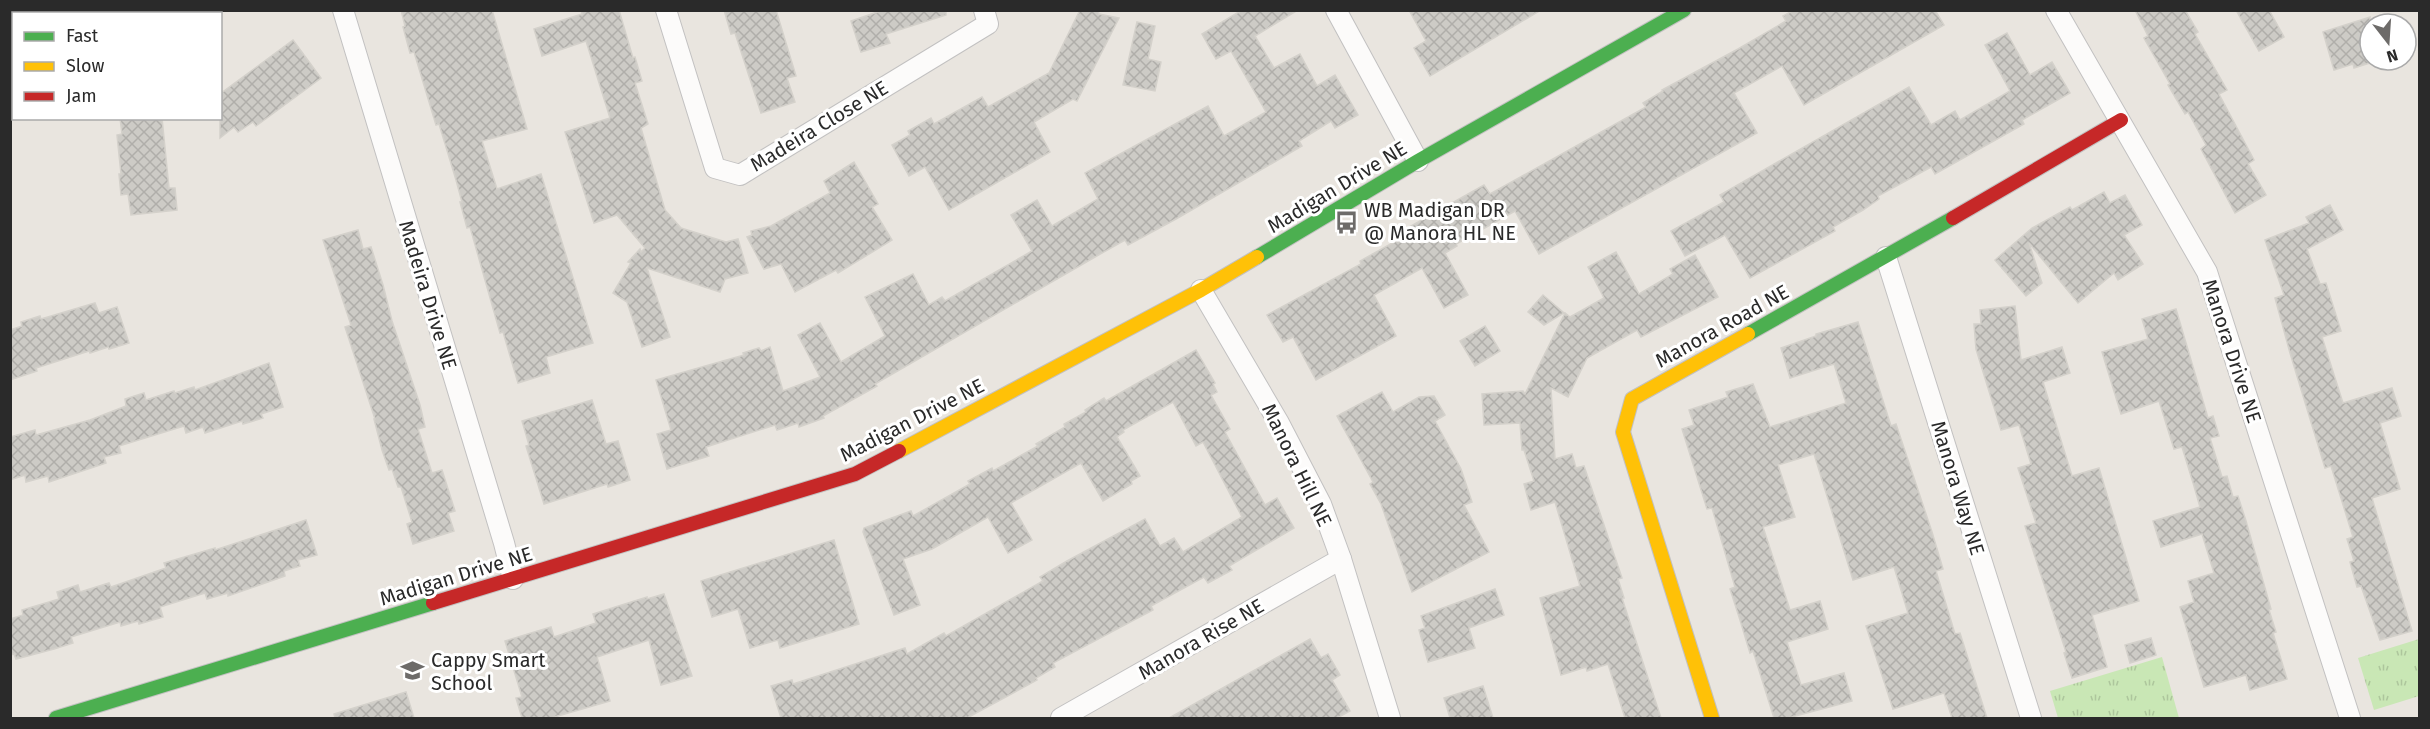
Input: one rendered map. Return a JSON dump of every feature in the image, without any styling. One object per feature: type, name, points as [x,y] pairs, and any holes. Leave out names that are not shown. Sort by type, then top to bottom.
[{"type":"street","name":"Madeira Drive NE","points":[[343,10],[513,579]]},
{"type":"street","name":"Madeira Close NE","points":[[666,10],[715,168],[740,175],[988,24],[984,10]]},
{"type":"street","points":[[1336,10],[1418,161]]},
{"type":"street","name":"Madigan Drive NE","points":[[56,718],[855,474],[1201,290],[1418,161],[1684,10]]},
{"type":"street","name":"Manora Drive NE","points":[[2056,10],[2207,272],[2350,718]]},
{"type":"street","name":"Manora Road NE","points":[[1712,718],[1623,432],[1632,399],[1886,257],[2121,120]]},
{"type":"street","name":"Manora Way NE","points":[[1886,257],[2031,718]]},
{"type":"street","name":"Manora Hill NE","points":[[1201,290],[1279,423],[1321,504],[1341,559],[1390,718]]},
{"type":"street","name":"Manora Rise NE","points":[[1061,718],[1341,559]]},
{"type":"green space","points":[[2419,639],[2419,696],[2374,710],[2358,658]]},
{"type":"green space","points":[[2162,657],[2179,718],[2058,718],[2050,691]]},
{"type":"building","points":[[401,10],[492,10],[527,129],[482,141],[497,189],[541,174],[593,343],[546,357],[550,373],[518,383],[503,332],[500,333],[470,227],[467,228],[460,202],[462,202],[439,124],[436,125],[414,52],[410,53]]},
{"type":"building","points":[[581,10],[619,10],[642,81],[635,83],[648,124],[641,128],[665,210],[681,228],[726,242],[738,239],[748,273],[725,279],[720,292],[647,268],[670,337],[642,347],[627,302],[613,293],[631,263],[628,262],[640,249],[641,252],[645,248],[617,215],[594,223],[565,132],[610,118],[586,41],[542,56],[534,29],[582,14]]},
{"type":"building","points":[[724,10],[776,10],[796,76],[787,78],[795,102],[761,113],[735,33],[731,34]]},
{"type":"building","points":[[883,10],[946,10],[946,15],[886,34],[890,43],[861,52],[851,21]]},
{"type":"building","points":[[1080,10],[1098,10],[1099,14],[1119,18],[1077,101],[1073,99],[1034,122],[1050,152],[949,210],[925,167],[909,176],[892,145],[910,135],[908,131],[931,118],[934,124],[982,97],[988,107],[1049,73]]},
{"type":"building","points":[[1242,10],[1298,10],[1255,36],[1274,68],[1300,54],[1317,86],[1335,75],[1358,115],[1335,128],[1331,121],[1299,141],[1302,146],[1128,245],[1125,240],[1095,257],[875,384],[877,386],[823,416],[824,418],[799,427],[798,423],[777,430],[775,425],[706,447],[709,456],[667,469],[657,434],[671,430],[656,380],[744,355],[743,353],[759,348],[761,351],[770,347],[783,391],[820,377],[798,335],[820,323],[841,362],[885,336],[865,297],[913,274],[929,305],[942,297],[945,301],[1032,251],[1011,215],[1037,200],[1052,226],[1098,199],[1085,173],[1208,106],[1224,136],[1266,112],[1231,51],[1216,59],[1202,34]]},
{"type":"building","points":[[1409,10],[1541,10],[1430,76],[1414,48],[1426,41]]},
{"type":"building","points":[[1794,10],[1935,10],[1944,25],[1804,105],[1782,66],[1734,93],[1757,133],[1539,254],[1515,211],[1456,244],[1457,246],[1445,253],[1468,295],[1444,308],[1422,268],[1374,295],[1396,336],[1316,380],[1293,337],[1283,342],[1267,315],[1361,264],[1360,261],[1405,236],[1402,231],[1484,185],[1490,194],[1646,107],[1643,103],[1662,90],[1786,21],[1783,16]]},
{"type":"building","points":[[2135,10],[2185,10],[2198,32],[2195,34],[2227,90],[2219,94],[2254,160],[2248,164],[2266,195],[2235,213],[2201,149],[2206,145],[2188,112],[2185,114],[2168,85],[2170,84],[2144,38],[2148,36]]},
{"type":"building","points":[[2236,10],[2269,10],[2284,37],[2259,51]]},
{"type":"building","points":[[2358,21],[2358,67],[2354,68],[2353,64],[2334,70],[2323,32]]},
{"type":"building","points":[[1137,22],[1155,26],[1148,59],[1161,62],[1155,91],[1123,85]]},
{"type":"building","points":[[2007,33],[2030,75],[2052,62],[2070,93],[2022,120],[2024,124],[1935,174],[1931,167],[1878,196],[1879,199],[1833,227],[1835,231],[1750,278],[1725,235],[1685,256],[1671,231],[1724,202],[1720,195],[1909,87],[1931,125],[1955,111],[1960,120],[2010,91],[1985,45]]},
{"type":"building","points":[[293,40],[321,78],[256,126],[253,122],[238,132],[234,127],[220,138],[222,93]]},
{"type":"building","points":[[120,120],[162,120],[169,188],[175,188],[177,210],[131,215],[128,194],[121,195],[117,135],[122,134]]},
{"type":"building","points":[[854,162],[878,204],[872,207],[892,240],[838,273],[836,270],[795,292],[781,264],[764,269],[747,237],[752,235],[751,231],[771,226],[830,193],[824,181]]},
{"type":"building","points":[[2104,192],[2110,203],[2125,195],[2142,225],[2124,235],[2143,264],[2118,280],[2114,273],[2078,303],[2029,243],[2042,283],[2026,296],[1995,260],[2032,228]]},
{"type":"building","points":[[2330,205],[2343,230],[2307,249],[2320,284],[2326,283],[2341,331],[2322,337],[2343,403],[2392,388],[2401,416],[2380,423],[2400,489],[2372,498],[2412,631],[2380,640],[2361,586],[2357,587],[2350,562],[2354,561],[2347,539],[2353,537],[2331,466],[2325,468],[2290,353],[2275,298],[2284,295],[2265,240],[2309,223],[2306,217]]},
{"type":"building","points":[[358,230],[363,249],[371,247],[392,321],[420,405],[425,427],[418,429],[432,473],[442,470],[455,511],[448,513],[454,531],[413,544],[407,524],[412,522],[401,487],[398,487],[392,469],[389,470],[382,450],[375,419],[345,327],[351,325],[323,240]]},
{"type":"building","points":[[1616,252],[1639,294],[1673,274],[1670,269],[1695,255],[1718,297],[1641,337],[1637,330],[1587,358],[1568,397],[1551,388],[1555,459],[1572,454],[1576,468],[1584,466],[1622,578],[1618,579],[1624,598],[1622,598],[1661,718],[1625,718],[1608,664],[1587,671],[1586,667],[1561,675],[1540,598],[1580,586],[1555,502],[1531,510],[1524,484],[1534,481],[1524,450],[1522,450],[1520,423],[1484,425],[1482,394],[1523,391],[1525,394],[1565,313],[1570,317],[1604,298],[1588,267]]},
{"type":"building","points":[[1543,295],[1564,313],[1544,325],[1528,312]]},
{"type":"building","points":[[95,303],[99,313],[117,307],[129,343],[90,353],[89,351],[36,368],[37,371],[10,380],[10,330],[22,326],[21,322],[40,316],[41,319]]},
{"type":"building","points":[[2015,306],[2021,360],[2062,347],[2070,373],[2043,382],[2072,476],[2099,468],[2139,601],[2092,615],[2107,667],[2072,678],[2064,653],[2066,652],[2025,526],[2036,523],[2018,468],[2031,464],[2019,425],[2001,430],[1976,349],[1974,324],[1981,324],[1980,310]]},
{"type":"building","points":[[2176,309],[2208,418],[2213,416],[2219,436],[2210,438],[2222,477],[2227,476],[2233,497],[2238,496],[2246,521],[2271,609],[2269,610],[2276,632],[2273,633],[2287,679],[2250,690],[2246,675],[2204,687],[2180,607],[2194,602],[2188,581],[2214,573],[2202,534],[2161,547],[2153,521],[2200,507],[2194,486],[2182,447],[2174,449],[2159,401],[2121,414],[2102,352],[2148,339],[2142,319]]},
{"type":"building","points":[[1858,322],[1891,426],[1896,424],[1932,532],[1943,569],[1936,571],[1955,634],[1960,633],[1987,718],[1952,718],[1944,693],[1893,709],[1866,626],[1908,613],[1894,567],[1853,580],[1814,454],[1778,465],[1795,517],[1763,527],[1790,610],[1820,601],[1828,629],[1787,642],[1801,685],[1844,673],[1852,701],[1788,718],[1774,718],[1753,651],[1750,653],[1730,589],[1735,587],[1712,508],[1707,509],[1682,429],[1694,425],[1689,410],[1728,397],[1726,392],[1753,384],[1770,427],[1846,403],[1834,364],[1790,378],[1781,348],[1816,336],[1816,334]]},
{"type":"building","points":[[1485,326],[1500,351],[1475,366],[1460,341]]},
{"type":"building","points":[[1196,350],[1215,383],[1213,384],[1217,392],[1211,395],[1230,429],[1225,432],[1265,505],[1277,498],[1294,528],[1229,566],[1232,570],[1208,583],[1204,577],[1151,606],[1153,610],[1053,663],[1055,667],[1036,678],[1037,680],[967,718],[781,718],[771,686],[792,680],[793,684],[905,648],[907,654],[944,633],[946,636],[1043,581],[1040,577],[1145,519],[1160,546],[1174,538],[1183,552],[1242,517],[1203,442],[1196,446],[1173,402],[1123,430],[1124,432],[1117,437],[1140,476],[1131,481],[1132,484],[1103,501],[1081,463],[1011,503],[1032,540],[1008,553],[988,517],[932,549],[903,559],[920,605],[894,615],[863,532],[864,528],[911,511],[913,516],[970,484],[968,481],[992,468],[993,471],[1038,446],[1036,444],[1065,427],[1064,424],[1086,412],[1085,410],[1104,398],[1106,401]]},
{"type":"building","points":[[269,363],[283,407],[261,414],[263,418],[243,424],[242,421],[205,433],[203,427],[186,433],[184,426],[119,446],[121,453],[104,457],[106,463],[49,482],[48,476],[26,482],[25,475],[10,480],[10,437],[35,430],[36,435],[90,420],[126,406],[125,399],[144,393],[146,400],[174,391],[175,393],[194,387],[195,390]]},
{"type":"building","points":[[1382,392],[1393,412],[1419,397],[1434,396],[1445,415],[1435,421],[1461,469],[1472,502],[1464,505],[1489,552],[1412,592],[1381,504],[1370,484],[1373,482],[1337,416]]},
{"type":"building","points":[[592,400],[606,444],[618,441],[630,480],[608,487],[607,484],[544,504],[526,446],[529,445],[522,421]]},
{"type":"building","points":[[306,520],[317,555],[298,560],[300,566],[284,571],[285,576],[228,596],[228,593],[207,599],[205,593],[160,607],[163,617],[139,624],[138,621],[121,626],[120,622],[71,637],[73,643],[54,649],[16,659],[14,654],[10,655],[10,619],[23,615],[22,610],[59,599],[57,592],[78,585],[80,592],[109,583],[111,587],[166,568],[164,563],[215,548],[215,550]]},
{"type":"building","points":[[834,540],[859,624],[780,648],[778,640],[750,648],[738,609],[712,617],[701,581]]},
{"type":"building","points":[[1495,589],[1504,615],[1469,628],[1475,648],[1428,662],[1419,630],[1425,628],[1421,616]]},
{"type":"building","points":[[664,594],[692,676],[661,685],[649,640],[597,657],[610,701],[551,718],[522,718],[516,698],[522,697],[505,641],[551,627],[554,637],[596,623],[593,614]]},
{"type":"building","points":[[2151,638],[2156,655],[2130,663],[2125,645]]},
{"type":"building","points":[[1310,639],[1321,658],[1328,654],[1340,675],[1332,680],[1350,711],[1337,718],[1169,718]]},
{"type":"building","points":[[1483,686],[1493,718],[1450,718],[1444,698]]},
{"type":"building","points":[[406,692],[414,718],[335,718],[334,714]]},
{"type":"traffic: fast","points":[[1257,257],[1418,161],[1684,10]]},
{"type":"traffic: fast","points":[[1748,334],[1953,218]]},
{"type":"traffic: fast","points":[[56,718],[433,603]]},
{"type":"traffic: slow","points":[[899,451],[1201,290],[1257,257]]},
{"type":"traffic: slow","points":[[1712,718],[1623,432],[1632,399],[1748,334]]},
{"type":"traffic: jam","points":[[1953,218],[2121,120]]},
{"type":"traffic: jam","points":[[433,603],[855,474],[899,451]]},
{"type":"place","name":"WB Madigan DR @ Manora HL NE","points":[[1346,222]]},
{"type":"place","name":"Cappy Smart School","points":[[413,671]]}]
